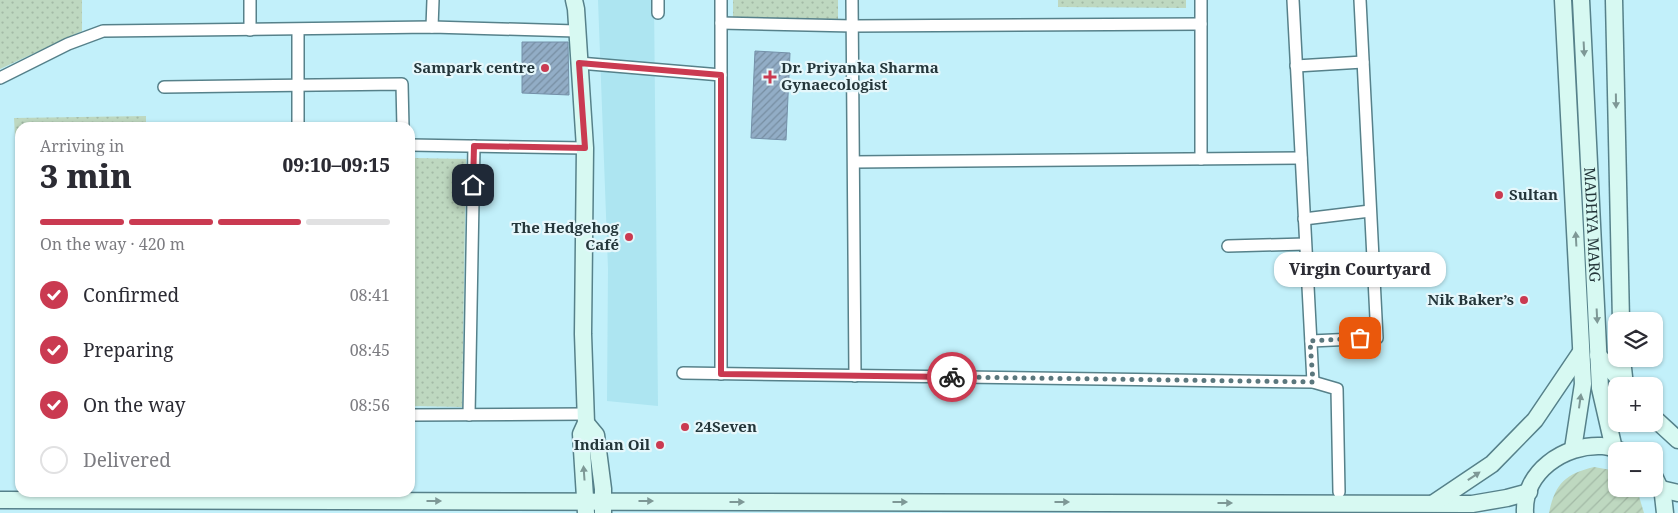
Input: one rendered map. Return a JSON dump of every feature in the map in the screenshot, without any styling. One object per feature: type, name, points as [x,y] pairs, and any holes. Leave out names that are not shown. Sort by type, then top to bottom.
[{"type":"main road","points":[[574,0],[585,148],[583,334],[586,419],[581,434],[586,507]]},
{"type":"main road","name":"MADHYA MARG","points":[[1563,0],[1583,384],[1573,449]]},
{"type":"main road","name":"MADHYA MARG","points":[[1581,0],[1600,388],[1615,442]]},
{"type":"main road","points":[[1614,0],[1621,312]]},
{"type":"main road","points":[[1434,503],[1492,464],[1535,420],[1581,352]]},
{"type":"main road","points":[[1598,355],[1617,377]]},
{"type":"main road","points":[[586,419],[596,435],[603,507]]},
{"type":"main road","points":[[1663,426],[1678,440]]},
{"type":"main road","points":[[1525,513],[1529,492],[1538,475],[1548,464],[1560,455],[1573,449],[1603,446],[1608,447]]},
{"type":"main road","points":[[1663,486],[1678,493]]},
{"type":"main road","points":[[0,500],[586,507],[1472,504],[1529,492]]},
{"type":"main road","points":[[1663,497],[1665,513]]},
{"type":"street","points":[[250,0],[250,30]]},
{"type":"street","points":[[432,27],[433,0]]},
{"type":"street","points":[[658,0],[658,13]]},
{"type":"street","points":[[721,0],[721,374]]},
{"type":"street","points":[[852,0],[855,376]]},
{"type":"street","points":[[1201,0],[1201,159]]},
{"type":"street","points":[[1293,0],[1313,382]]},
{"type":"street","points":[[1310,341],[1377,338],[1360,0]]},
{"type":"street","points":[[721,23],[852,26],[1201,24]]},
{"type":"street","points":[[0,78],[68,44],[103,31],[432,27],[576,31]]},
{"type":"street","points":[[298,30],[298,122]]},
{"type":"street","points":[[1296,66],[1363,62]]},
{"type":"street","points":[[579,63],[721,75]]},
{"type":"street","points":[[164,87],[402,84],[403,122]]},
{"type":"street","points":[[415,145],[585,148]]},
{"type":"street","points":[[469,415],[474,146]]},
{"type":"street","points":[[854,162],[1300,158]]},
{"type":"street","points":[[1304,219],[1370,211]]},
{"type":"street","points":[[1228,246],[1305,244]]},
{"type":"street","points":[[683,373],[1313,382],[1337,389],[1339,492]]},
{"type":"street","points":[[415,415],[586,419]]},
{"type":"shaded area","points":[[598,0],[654,0],[658,406],[607,401],[608,269]]},
{"type":"green space","points":[[0,0],[82,0],[82,31],[0,69]]},
{"type":"green space","points":[[733,0],[838,0],[838,26],[733,24]]},
{"type":"green space","points":[[1058,0],[1186,0],[1186,8],[1058,7]]},
{"type":"green space","points":[[146,116],[146,122],[15,122],[15,138],[14,118]]},
{"type":"green space","points":[[415,158],[466,159],[462,407],[415,406]]},
{"type":"green space","points":[[1594,467],[1608,469],[1608,497],[1639,497],[1644,513],[1549,513],[1551,503],[1558,488],[1569,477]]},
{"type":"building","name":"Sampark centre","points":[[522,42],[568,42],[569,95],[522,93]]},
{"type":"building","points":[[755,51],[790,53],[786,140],[751,138]]},
{"type":"way so far","points":[[952,377],[1313,382],[1310,341],[1360,338]]},
{"type":"place","name":"Sampark centre","points":[[545,68]]},
{"type":"place","name":"Dr. Priyanka Sharma Gynaecologist","points":[[770,77]]},
{"type":"place","name":"Sultan","points":[[1499,195]]},
{"type":"place","name":"The Hedgehog Café","points":[[629,237]]},
{"type":"place","name":"Nik Baker’s","points":[[1524,300]]},
{"type":"place","name":"Virgin Courtyard","points":[[1360,338]]},
{"type":"place","name":"24Seven","points":[[685,427]]},
{"type":"place","name":"Indian Oil","points":[[660,445]]},
{"type":"route","points":[[473,185],[474,146],[585,148],[579,63],[721,75],[721,374],[952,377]]}]
